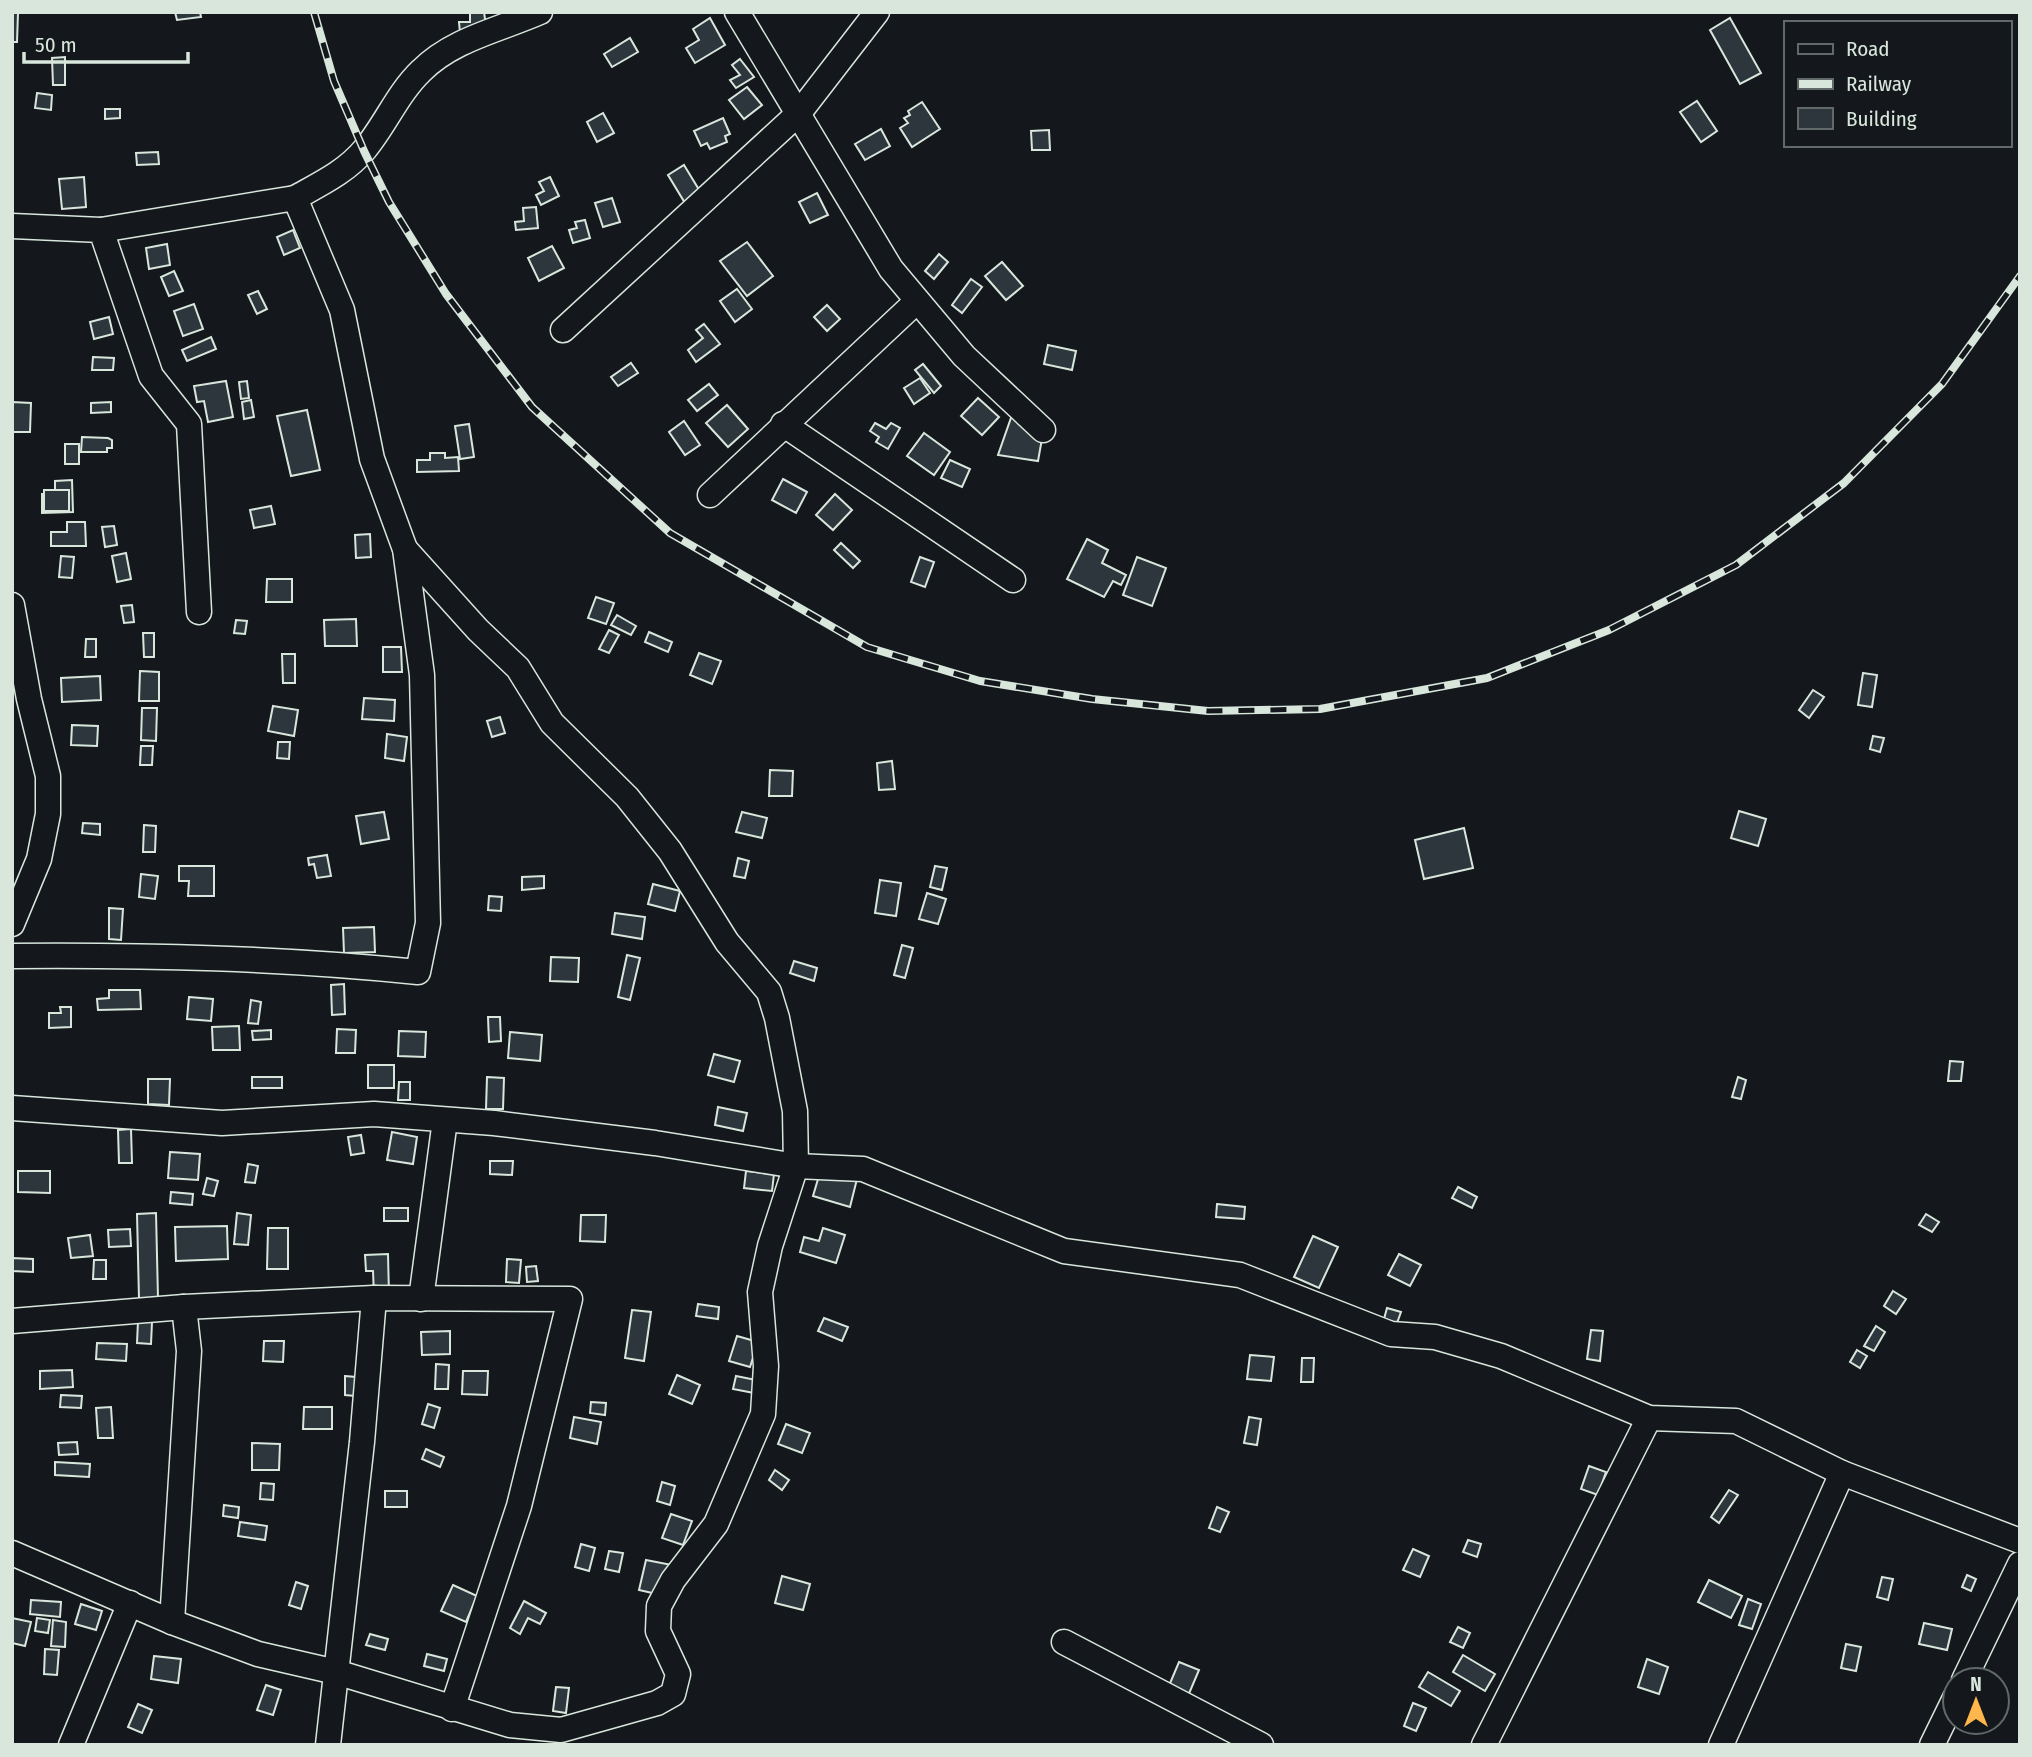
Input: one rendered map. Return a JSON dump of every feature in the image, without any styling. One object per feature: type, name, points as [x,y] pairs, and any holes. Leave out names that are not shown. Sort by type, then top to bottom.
[{"type":"street","points":[[12,226],[101,230],[295,198],[342,171],[364,151],[419,72],[440,55],[467,40],[540,12]]},
{"type":"street","points":[[737,12],[891,269],[964,356],[1043,430]]},
{"type":"street","points":[[564,330],[799,114],[877,12]]},
{"type":"street","points":[[12,956],[196,955],[306,961],[418,972],[428,923],[422,675],[405,549],[372,458],[342,310],[295,198]]},
{"type":"street","points":[[101,230],[151,376],[189,424],[200,612]]},
{"type":"street","points":[[710,495],[783,424],[918,301]]},
{"type":"street","points":[[783,424],[1013,580]]},
{"type":"street","points":[[12,1553],[172,1622],[258,1654],[336,1672],[510,1725],[561,1730],[657,1703],[673,1694],[678,1674],[658,1631],[659,1606],[673,1580],[716,1524],[763,1414],[766,1366],[761,1293],[770,1246],[796,1166],[795,1111],[769,992],[727,942],[670,851],[627,797],[552,723],[518,668],[478,630],[405,549]]},
{"type":"street","points":[[12,605],[29,699],[48,776],[48,814],[38,859],[12,924]]},
{"type":"street","points":[[12,1108],[222,1123],[374,1114],[655,1143],[796,1166],[863,1169],[1064,1251],[1240,1275],[1391,1334],[1435,1336],[1501,1356],[1649,1418],[1736,1421],[1842,1473],[2020,1541]]},
{"type":"street","points":[[422,1299],[445,1120]]},
{"type":"street","points":[[12,1321],[184,1307],[374,1298],[570,1299],[519,1507],[452,1709]]},
{"type":"street","points":[[328,1745],[362,1442],[374,1298]]},
{"type":"street","points":[[172,1622],[189,1351],[184,1307]]},
{"type":"street","points":[[1484,1745],[1649,1418]]},
{"type":"street","points":[[1721,1745],[1842,1473]]},
{"type":"street","points":[[1971,1666],[2020,1564]]},
{"type":"street","points":[[71,1745],[130,1603]]},
{"type":"street","points":[[1064,1642],[1261,1745]]},
{"type":"street","points":[[1932,1745],[1941,1727]]},
{"type":"building","points":[[12,12],[18,13],[17,42],[12,42]]},
{"type":"building","points":[[175,12],[200,12],[201,17],[177,20]]},
{"type":"building","points":[[470,12],[484,12],[487,32],[460,33],[459,22],[470,22]]},
{"type":"building","points":[[710,18],[725,45],[695,63],[686,48],[699,40],[693,29]]},
{"type":"building","points":[[1730,18],[1761,73],[1740,84],[1710,30]]},
{"type":"building","points":[[630,38],[638,52],[612,67],[604,54]]},
{"type":"building","points":[[65,57],[65,85],[53,85],[52,58]]},
{"type":"building","points":[[740,59],[754,77],[736,88],[730,80],[740,75],[732,65]]},
{"type":"building","points":[[747,87],[762,105],[744,119],[729,100]]},
{"type":"building","points":[[37,93],[52,95],[51,110],[35,108]]},
{"type":"building","points":[[1697,101],[1717,131],[1701,142],[1680,112]]},
{"type":"building","points":[[922,102],[940,129],[912,147],[900,128],[908,123],[904,118],[910,115],[908,111]]},
{"type":"building","points":[[105,109],[120,109],[120,118],[105,119]]},
{"type":"building","points":[[603,113],[614,133],[597,142],[587,122]]},
{"type":"building","points":[[723,118],[730,134],[725,136],[727,142],[710,149],[707,143],[701,146],[694,131]]},
{"type":"building","points":[[881,129],[890,146],[865,160],[855,144]]},
{"type":"building","points":[[1049,130],[1050,150],[1032,150],[1031,131]]},
{"type":"building","points":[[158,152],[159,164],[137,165],[136,153]]},
{"type":"building","points":[[684,165],[701,193],[685,203],[668,175]]},
{"type":"building","points":[[84,177],[86,207],[62,209],[59,179]]},
{"type":"building","points":[[550,177],[559,196],[541,205],[536,195],[544,191],[539,182]]},
{"type":"building","points":[[817,193],[828,215],[810,223],[799,202]]},
{"type":"building","points":[[612,198],[620,222],[603,227],[595,203]]},
{"type":"building","points":[[536,207],[538,228],[516,230],[515,222],[524,221],[523,208]]},
{"type":"building","points":[[585,220],[590,238],[573,243],[569,230],[577,228],[575,222]]},
{"type":"building","points":[[293,230],[300,248],[284,255],[277,237]]},
{"type":"building","points":[[747,242],[773,276],[747,296],[720,261]]},
{"type":"building","points":[[167,244],[170,265],[149,269],[146,248]]},
{"type":"building","points":[[552,246],[564,268],[539,281],[528,258]]},
{"type":"building","points":[[939,254],[948,262],[934,279],[925,271]]},
{"type":"building","points":[[1002,262],[1023,286],[1006,300],[985,276]]},
{"type":"building","points":[[174,271],[183,291],[169,296],[161,277]]},
{"type":"building","points":[[971,279],[982,287],[962,313],[952,305]]},
{"type":"building","points":[[737,289],[752,309],[735,322],[720,301]]},
{"type":"building","points":[[258,291],[267,309],[257,314],[248,295]]},
{"type":"building","points":[[194,304],[203,329],[183,336],[174,311]]},
{"type":"building","points":[[827,305],[840,319],[827,331],[814,317]]},
{"type":"building","points":[[109,317],[113,334],[94,339],[90,322]]},
{"type":"building","points":[[704,324],[720,344],[696,362],[688,350],[703,338],[696,330]]},
{"type":"building","points":[[211,337],[216,349],[187,361],[182,350]]},
{"type":"building","points":[[1048,345],[1076,351],[1072,370],[1044,364]]},
{"type":"building","points":[[93,357],[114,358],[113,370],[92,370]]},
{"type":"building","points":[[631,363],[638,373],[618,386],[611,377]]},
{"type":"building","points":[[923,364],[941,386],[934,393],[915,370]]},
{"type":"building","points":[[920,378],[930,393],[914,404],[904,388]]},
{"type":"building","points":[[226,381],[233,417],[208,422],[204,401],[197,402],[194,386]]},
{"type":"building","points":[[247,381],[249,398],[241,399],[239,382]]},
{"type":"building","points":[[709,384],[718,395],[697,411],[688,400]]},
{"type":"building","points":[[978,398],[999,417],[982,435],[961,416]]},
{"type":"building","points":[[251,400],[254,417],[244,419],[242,402]]},
{"type":"building","points":[[12,402],[31,403],[30,432],[12,432]]},
{"type":"building","points":[[111,402],[111,412],[91,413],[91,403]]},
{"type":"building","points":[[727,405],[748,429],[728,447],[706,423]]},
{"type":"building","points":[[307,410],[320,470],[291,476],[277,416]]},
{"type":"building","points":[[1012,415],[1043,433],[1038,461],[998,455]]},
{"type":"building","points":[[684,421],[700,445],[685,455],[669,432]]},
{"type":"building","points":[[875,423],[886,429],[891,423],[900,428],[888,449],[876,442],[879,437],[870,431]]},
{"type":"building","points":[[469,424],[474,457],[460,459],[455,426]]},
{"type":"building","points":[[924,433],[950,452],[934,475],[907,456]]},
{"type":"building","points":[[82,437],[108,438],[112,440],[112,448],[107,448],[107,452],[81,452]]},
{"type":"building","points":[[65,444],[79,444],[79,464],[65,464]]},
{"type":"building","points":[[430,453],[445,453],[445,458],[458,457],[459,471],[417,472],[417,460],[430,460]]},
{"type":"building","points":[[950,460],[970,469],[962,487],[941,478]]},
{"type":"building","points":[[783,479],[807,492],[796,513],[772,500]]},
{"type":"building","points":[[72,480],[73,512],[42,513],[42,494],[55,494],[55,481]]},
{"type":"building","points":[[44,490],[69,490],[69,511],[44,511]]},
{"type":"building","points":[[835,494],[852,510],[833,530],[816,515]]},
{"type":"building","points":[[271,506],[275,524],[254,528],[250,510]]},
{"type":"building","points":[[67,522],[85,522],[86,546],[51,546],[51,532],[67,532]]},
{"type":"building","points":[[114,526],[117,545],[105,547],[102,527]]},
{"type":"building","points":[[370,534],[371,557],[356,558],[355,535]]},
{"type":"building","points":[[1087,539],[1108,550],[1102,563],[1126,575],[1121,585],[1113,581],[1104,597],[1067,579]]},
{"type":"building","points":[[841,543],[860,561],[853,568],[834,550]]},
{"type":"building","points":[[126,553],[131,579],[117,582],[112,556]]},
{"type":"building","points":[[61,556],[74,557],[72,578],[59,577]]},
{"type":"building","points":[[920,557],[934,562],[925,587],[911,582]]},
{"type":"building","points":[[1137,557],[1166,568],[1152,606],[1123,595]]},
{"type":"building","points":[[267,579],[292,579],[292,602],[266,602]]},
{"type":"building","points":[[596,597],[614,603],[606,624],[588,618]]},
{"type":"building","points":[[132,605],[134,622],[124,623],[121,606]]},
{"type":"building","points":[[617,615],[636,626],[631,635],[611,625]]},
{"type":"building","points":[[356,619],[357,646],[325,646],[324,620]]},
{"type":"building","points":[[236,620],[247,621],[245,634],[234,633]]},
{"type":"building","points":[[609,630],[619,635],[609,653],[599,649]]},
{"type":"building","points":[[649,632],[672,642],[668,652],[645,642]]},
{"type":"building","points":[[143,633],[154,633],[154,657],[144,657]]},
{"type":"building","points":[[86,639],[96,639],[96,657],[85,657]]},
{"type":"building","points":[[383,647],[401,647],[402,672],[383,672]]},
{"type":"building","points":[[699,653],[721,661],[712,684],[690,675]]},
{"type":"building","points":[[282,654],[295,654],[295,683],[283,683]]},
{"type":"building","points":[[140,671],[159,672],[159,701],[139,701]]},
{"type":"building","points":[[1863,673],[1877,675],[1872,707],[1858,705]]},
{"type":"building","points":[[100,676],[101,700],[62,702],[61,678]]},
{"type":"building","points":[[1813,690],[1824,697],[1809,718],[1799,710]]},
{"type":"building","points":[[364,698],[395,700],[394,721],[362,719]]},
{"type":"building","points":[[273,706],[298,710],[294,736],[268,731]]},
{"type":"building","points":[[142,708],[157,708],[156,741],[141,740]]},
{"type":"building","points":[[500,717],[505,733],[492,737],[487,721]]},
{"type":"building","points":[[72,725],[98,726],[97,746],[71,745]]},
{"type":"building","points":[[387,734],[407,737],[404,761],[385,758]]},
{"type":"building","points":[[1873,736],[1884,738],[1880,752],[1870,749]]},
{"type":"building","points":[[278,742],[290,742],[289,759],[277,758]]},
{"type":"building","points":[[141,746],[153,746],[152,765],[140,765]]},
{"type":"building","points":[[892,761],[895,789],[879,790],[877,763]]},
{"type":"building","points":[[770,770],[793,771],[792,796],[769,796]]},
{"type":"building","points":[[1739,811],[1766,819],[1758,846],[1731,838]]},
{"type":"building","points":[[384,812],[389,839],[361,844],[356,816]]},
{"type":"building","points":[[742,812],[767,818],[762,838],[736,832]]},
{"type":"building","points":[[83,823],[100,824],[100,835],[82,833]]},
{"type":"building","points":[[144,825],[156,826],[155,852],[143,852]]},
{"type":"building","points":[[1464,828],[1473,868],[1424,879],[1415,840]]},
{"type":"building","points":[[327,855],[331,876],[317,878],[314,864],[309,865],[308,858]]},
{"type":"building","points":[[738,858],[749,861],[745,878],[734,876]]},
{"type":"building","points":[[179,866],[214,866],[214,896],[188,896],[189,881],[179,881]]},
{"type":"building","points":[[935,866],[947,868],[942,890],[930,887]]},
{"type":"building","points":[[141,874],[158,876],[155,899],[139,897]]},
{"type":"building","points":[[544,876],[544,888],[522,890],[522,877]]},
{"type":"building","points":[[880,880],[901,883],[896,916],[875,913]]},
{"type":"building","points":[[653,884],[680,891],[675,911],[648,904]]},
{"type":"building","points":[[927,893],[946,899],[938,924],[919,919]]},
{"type":"building","points":[[489,896],[502,897],[501,911],[488,910]]},
{"type":"building","points":[[109,908],[123,909],[121,940],[109,939]]},
{"type":"building","points":[[615,913],[645,917],[642,939],[612,934]]},
{"type":"building","points":[[374,927],[375,952],[344,953],[343,928]]},
{"type":"building","points":[[902,945],[913,948],[905,978],[894,975]]},
{"type":"building","points":[[627,955],[640,958],[630,1000],[618,997]]},
{"type":"building","points":[[551,957],[579,958],[578,982],[550,981]]},
{"type":"building","points":[[794,961],[817,968],[814,981],[790,973]]},
{"type":"building","points":[[344,984],[345,1014],[332,1015],[331,985]]},
{"type":"building","points":[[109,990],[140,990],[141,1009],[98,1010],[97,999],[109,998]]},
{"type":"building","points":[[189,997],[213,999],[211,1021],[187,1019]]},
{"type":"building","points":[[251,1000],[261,1002],[258,1024],[248,1023]]},
{"type":"building","points":[[60,1007],[71,1007],[71,1027],[49,1028],[49,1013],[61,1013]]},
{"type":"building","points":[[488,1017],[500,1017],[501,1041],[489,1042]]},
{"type":"building","points":[[239,1026],[240,1050],[213,1050],[212,1027]]},
{"type":"building","points":[[337,1029],[356,1030],[355,1053],[336,1053]]},
{"type":"building","points":[[271,1030],[271,1039],[253,1040],[252,1031]]},
{"type":"building","points":[[399,1031],[426,1032],[425,1057],[398,1056]]},
{"type":"building","points":[[510,1032],[542,1035],[540,1061],[508,1058]]},
{"type":"building","points":[[714,1054],[740,1061],[734,1082],[708,1075]]},
{"type":"building","points":[[1950,1061],[1963,1062],[1961,1081],[1948,1081]]},
{"type":"building","points":[[368,1065],[394,1065],[394,1088],[368,1088]]},
{"type":"building","points":[[252,1077],[282,1077],[282,1088],[252,1088]]},
{"type":"building","points":[[487,1077],[504,1078],[503,1109],[486,1109]]},
{"type":"building","points":[[1738,1077],[1746,1080],[1741,1099],[1732,1097]]},
{"type":"building","points":[[148,1079],[170,1079],[169,1105],[148,1104]]},
{"type":"building","points":[[399,1082],[410,1082],[410,1100],[398,1100]]},
{"type":"building","points":[[718,1107],[747,1113],[743,1131],[715,1125]]},
{"type":"building","points":[[131,1129],[132,1163],[119,1163],[118,1130]]},
{"type":"building","points":[[392,1132],[417,1137],[413,1164],[387,1160]]},
{"type":"building","points":[[361,1135],[364,1153],[351,1155],[348,1137]]},
{"type":"building","points":[[170,1152],[200,1154],[198,1180],[168,1178]]},
{"type":"building","points":[[490,1161],[513,1161],[512,1175],[490,1174]]},
{"type":"building","points":[[248,1164],[258,1166],[255,1183],[245,1182]]},
{"type":"building","points":[[821,1169],[857,1179],[850,1207],[813,1196]]},
{"type":"building","points":[[18,1171],[50,1171],[50,1193],[18,1192]]},
{"type":"building","points":[[746,1171],[774,1174],[772,1191],[744,1188]]},
{"type":"building","points":[[207,1178],[218,1181],[214,1196],[203,1194]]},
{"type":"building","points":[[1458,1187],[1477,1197],[1472,1208],[1452,1198]]},
{"type":"building","points":[[171,1192],[193,1194],[192,1205],[170,1203]]},
{"type":"building","points":[[1217,1204],[1245,1207],[1244,1219],[1216,1217]]},
{"type":"building","points":[[384,1208],[408,1208],[408,1221],[384,1221]]},
{"type":"building","points":[[156,1213],[158,1298],[139,1299],[137,1214]]},
{"type":"building","points":[[237,1213],[251,1215],[248,1245],[234,1244]]},
{"type":"building","points":[[1926,1214],[1939,1222],[1932,1232],[1919,1225]]},
{"type":"building","points":[[581,1215],[606,1215],[605,1242],[580,1241]]},
{"type":"building","points":[[227,1226],[228,1259],[176,1261],[175,1227]]},
{"type":"building","points":[[268,1228],[288,1228],[288,1269],[267,1269]]},
{"type":"building","points":[[823,1228],[845,1235],[836,1263],[800,1252],[804,1237],[819,1241]]},
{"type":"building","points":[[130,1229],[131,1246],[109,1247],[108,1230]]},
{"type":"building","points":[[90,1235],[93,1256],[71,1258],[68,1238]]},
{"type":"building","points":[[1313,1236],[1338,1247],[1319,1288],[1294,1277]]},
{"type":"building","points":[[388,1254],[389,1296],[374,1296],[373,1271],[366,1271],[365,1255]]},
{"type":"building","points":[[1399,1254],[1421,1265],[1410,1286],[1388,1275]]},
{"type":"building","points":[[12,1258],[33,1259],[33,1272],[12,1271]]},
{"type":"building","points":[[507,1259],[521,1260],[519,1283],[506,1282]]},
{"type":"building","points":[[94,1260],[106,1260],[106,1279],[93,1279]]},
{"type":"building","points":[[536,1266],[538,1281],[527,1282],[526,1267]]},
{"type":"building","points":[[1893,1291],[1906,1299],[1896,1314],[1884,1306]]},
{"type":"building","points":[[698,1304],[719,1307],[718,1319],[696,1316]]},
{"type":"building","points":[[1387,1308],[1401,1312],[1397,1323],[1384,1319]]},
{"type":"building","points":[[632,1310],[651,1312],[644,1361],[625,1358]]},
{"type":"building","points":[[824,1318],[848,1327],[842,1341],[818,1331]]},
{"type":"building","points":[[138,1321],[152,1322],[151,1344],[137,1343]]},
{"type":"building","points":[[1876,1326],[1885,1332],[1874,1351],[1864,1346]]},
{"type":"building","points":[[1591,1330],[1603,1331],[1600,1361],[1587,1359]]},
{"type":"building","points":[[450,1331],[450,1354],[422,1355],[421,1332]]},
{"type":"building","points":[[737,1336],[758,1342],[750,1367],[729,1361]]},
{"type":"building","points":[[264,1341],[284,1341],[283,1362],[263,1361]]},
{"type":"building","points":[[97,1343],[127,1344],[126,1361],[96,1359]]},
{"type":"building","points":[[1857,1350],[1867,1356],[1860,1368],[1850,1362]]},
{"type":"building","points":[[1250,1355],[1274,1357],[1271,1381],[1247,1379]]},
{"type":"building","points":[[1302,1358],[1314,1358],[1313,1382],[1301,1382]]},
{"type":"building","points":[[436,1364],[449,1365],[448,1389],[435,1389]]},
{"type":"building","points":[[72,1370],[73,1387],[40,1389],[40,1371]]},
{"type":"building","points":[[463,1371],[488,1371],[487,1395],[462,1394]]},
{"type":"building","points":[[677,1375],[700,1385],[692,1404],[669,1394]]},
{"type":"building","points":[[345,1376],[356,1377],[355,1396],[345,1395]]},
{"type":"building","points":[[736,1376],[756,1380],[754,1393],[733,1389]]},
{"type":"building","points":[[61,1395],[82,1396],[81,1408],[60,1407]]},
{"type":"building","points":[[591,1402],[606,1403],[605,1415],[590,1413]]},
{"type":"building","points":[[428,1404],[440,1408],[434,1428],[422,1424]]},
{"type":"building","points":[[111,1407],[113,1438],[98,1438],[96,1408]]},
{"type":"building","points":[[304,1407],[332,1407],[332,1429],[303,1429]]},
{"type":"building","points":[[574,1417],[601,1422],[597,1444],[570,1438]]},
{"type":"building","points":[[1249,1417],[1261,1419],[1257,1445],[1244,1443]]},
{"type":"building","points":[[786,1424],[810,1433],[802,1453],[778,1444]]},
{"type":"building","points":[[77,1442],[78,1454],[59,1455],[58,1443]]},
{"type":"building","points":[[252,1443],[280,1444],[279,1470],[252,1470]]},
{"type":"building","points":[[426,1449],[444,1457],[440,1467],[422,1459]]},
{"type":"building","points":[[55,1462],[90,1464],[89,1477],[55,1475]]},
{"type":"building","points":[[1589,1466],[1606,1472],[1598,1495],[1581,1489]]},
{"type":"building","points":[[775,1470],[789,1480],[782,1490],[769,1480]]},
{"type":"building","points":[[662,1482],[675,1486],[670,1505],[657,1501]]},
{"type":"building","points":[[261,1483],[274,1484],[273,1500],[260,1499]]},
{"type":"building","points":[[1729,1490],[1738,1495],[1719,1523],[1711,1517]]},
{"type":"building","points":[[385,1491],[407,1491],[407,1507],[385,1507]]},
{"type":"building","points":[[224,1505],[239,1507],[238,1518],[223,1516]]},
{"type":"building","points":[[1217,1507],[1229,1512],[1220,1532],[1209,1528]]},
{"type":"building","points":[[671,1514],[692,1521],[683,1545],[662,1538]]},
{"type":"building","points":[[240,1522],[267,1526],[265,1540],[238,1536]]},
{"type":"building","points":[[1468,1540],[1481,1544],[1477,1557],[1463,1552]]},
{"type":"building","points":[[581,1544],[595,1548],[589,1571],[575,1567]]},
{"type":"building","points":[[1413,1549],[1429,1556],[1420,1577],[1403,1570]]},
{"type":"building","points":[[609,1551],[623,1553],[619,1572],[605,1569]]},
{"type":"building","points":[[646,1560],[677,1566],[670,1597],[639,1590]]},
{"type":"building","points":[[1967,1575],[1976,1579],[1971,1591],[1962,1587]]},
{"type":"building","points":[[782,1576],[810,1584],[803,1610],[775,1603]]},
{"type":"building","points":[[1882,1577],[1893,1579],[1888,1600],[1877,1597]]},
{"type":"building","points":[[1709,1580],[1742,1596],[1731,1618],[1698,1602]]},
{"type":"building","points":[[296,1582],[308,1586],[301,1609],[289,1605]]},
{"type":"building","points":[[453,1585],[477,1596],[466,1622],[441,1611]]},
{"type":"building","points":[[1748,1599],[1761,1604],[1752,1629],[1739,1625]]},
{"type":"building","points":[[31,1600],[61,1602],[60,1617],[30,1614]]},
{"type":"building","points":[[524,1601],[546,1613],[540,1624],[528,1618],[520,1634],[510,1628]]},
{"type":"building","points":[[81,1604],[102,1611],[96,1630],[75,1624]]},
{"type":"building","points":[[12,1618],[31,1622],[25,1646],[12,1643]]},
{"type":"building","points":[[37,1618],[50,1620],[48,1633],[35,1631]]},
{"type":"building","points":[[53,1620],[66,1622],[65,1647],[51,1646]]},
{"type":"building","points":[[1924,1623],[1952,1629],[1947,1650],[1919,1644]]},
{"type":"building","points":[[1458,1627],[1470,1633],[1463,1648],[1450,1642]]},
{"type":"building","points":[[370,1634],[388,1639],[385,1650],[366,1645]]},
{"type":"building","points":[[1846,1644],[1861,1647],[1856,1671],[1841,1668]]},
{"type":"building","points":[[45,1649],[59,1650],[57,1675],[44,1674]]},
{"type":"building","points":[[427,1654],[447,1659],[444,1671],[424,1666]]},
{"type":"building","points":[[1463,1655],[1495,1674],[1485,1691],[1453,1672]]},
{"type":"building","points":[[154,1656],[181,1659],[178,1683],[151,1679]]},
{"type":"building","points":[[1647,1659],[1668,1667],[1659,1694],[1638,1687]]},
{"type":"building","points":[[1179,1662],[1199,1670],[1188,1696],[1168,1688]]},
{"type":"building","points":[[1428,1672],[1460,1691],[1451,1706],[1419,1687]]},
{"type":"building","points":[[266,1685],[281,1690],[273,1715],[257,1710]]},
{"type":"building","points":[[556,1687],[569,1688],[566,1713],[553,1711]]},
{"type":"building","points":[[1413,1703],[1426,1708],[1416,1731],[1404,1726]]},
{"type":"building","points":[[138,1704],[152,1710],[142,1733],[128,1727]]},
{"type":"railway","points":[[314,12],[334,81],[364,151],[389,202],[446,294],[532,407],[670,533],[867,647],[980,681],[1092,699],[1208,711],[1320,709],[1487,678],[1609,630],[1736,565],[1844,483],[1942,384],[2020,276]]}]
